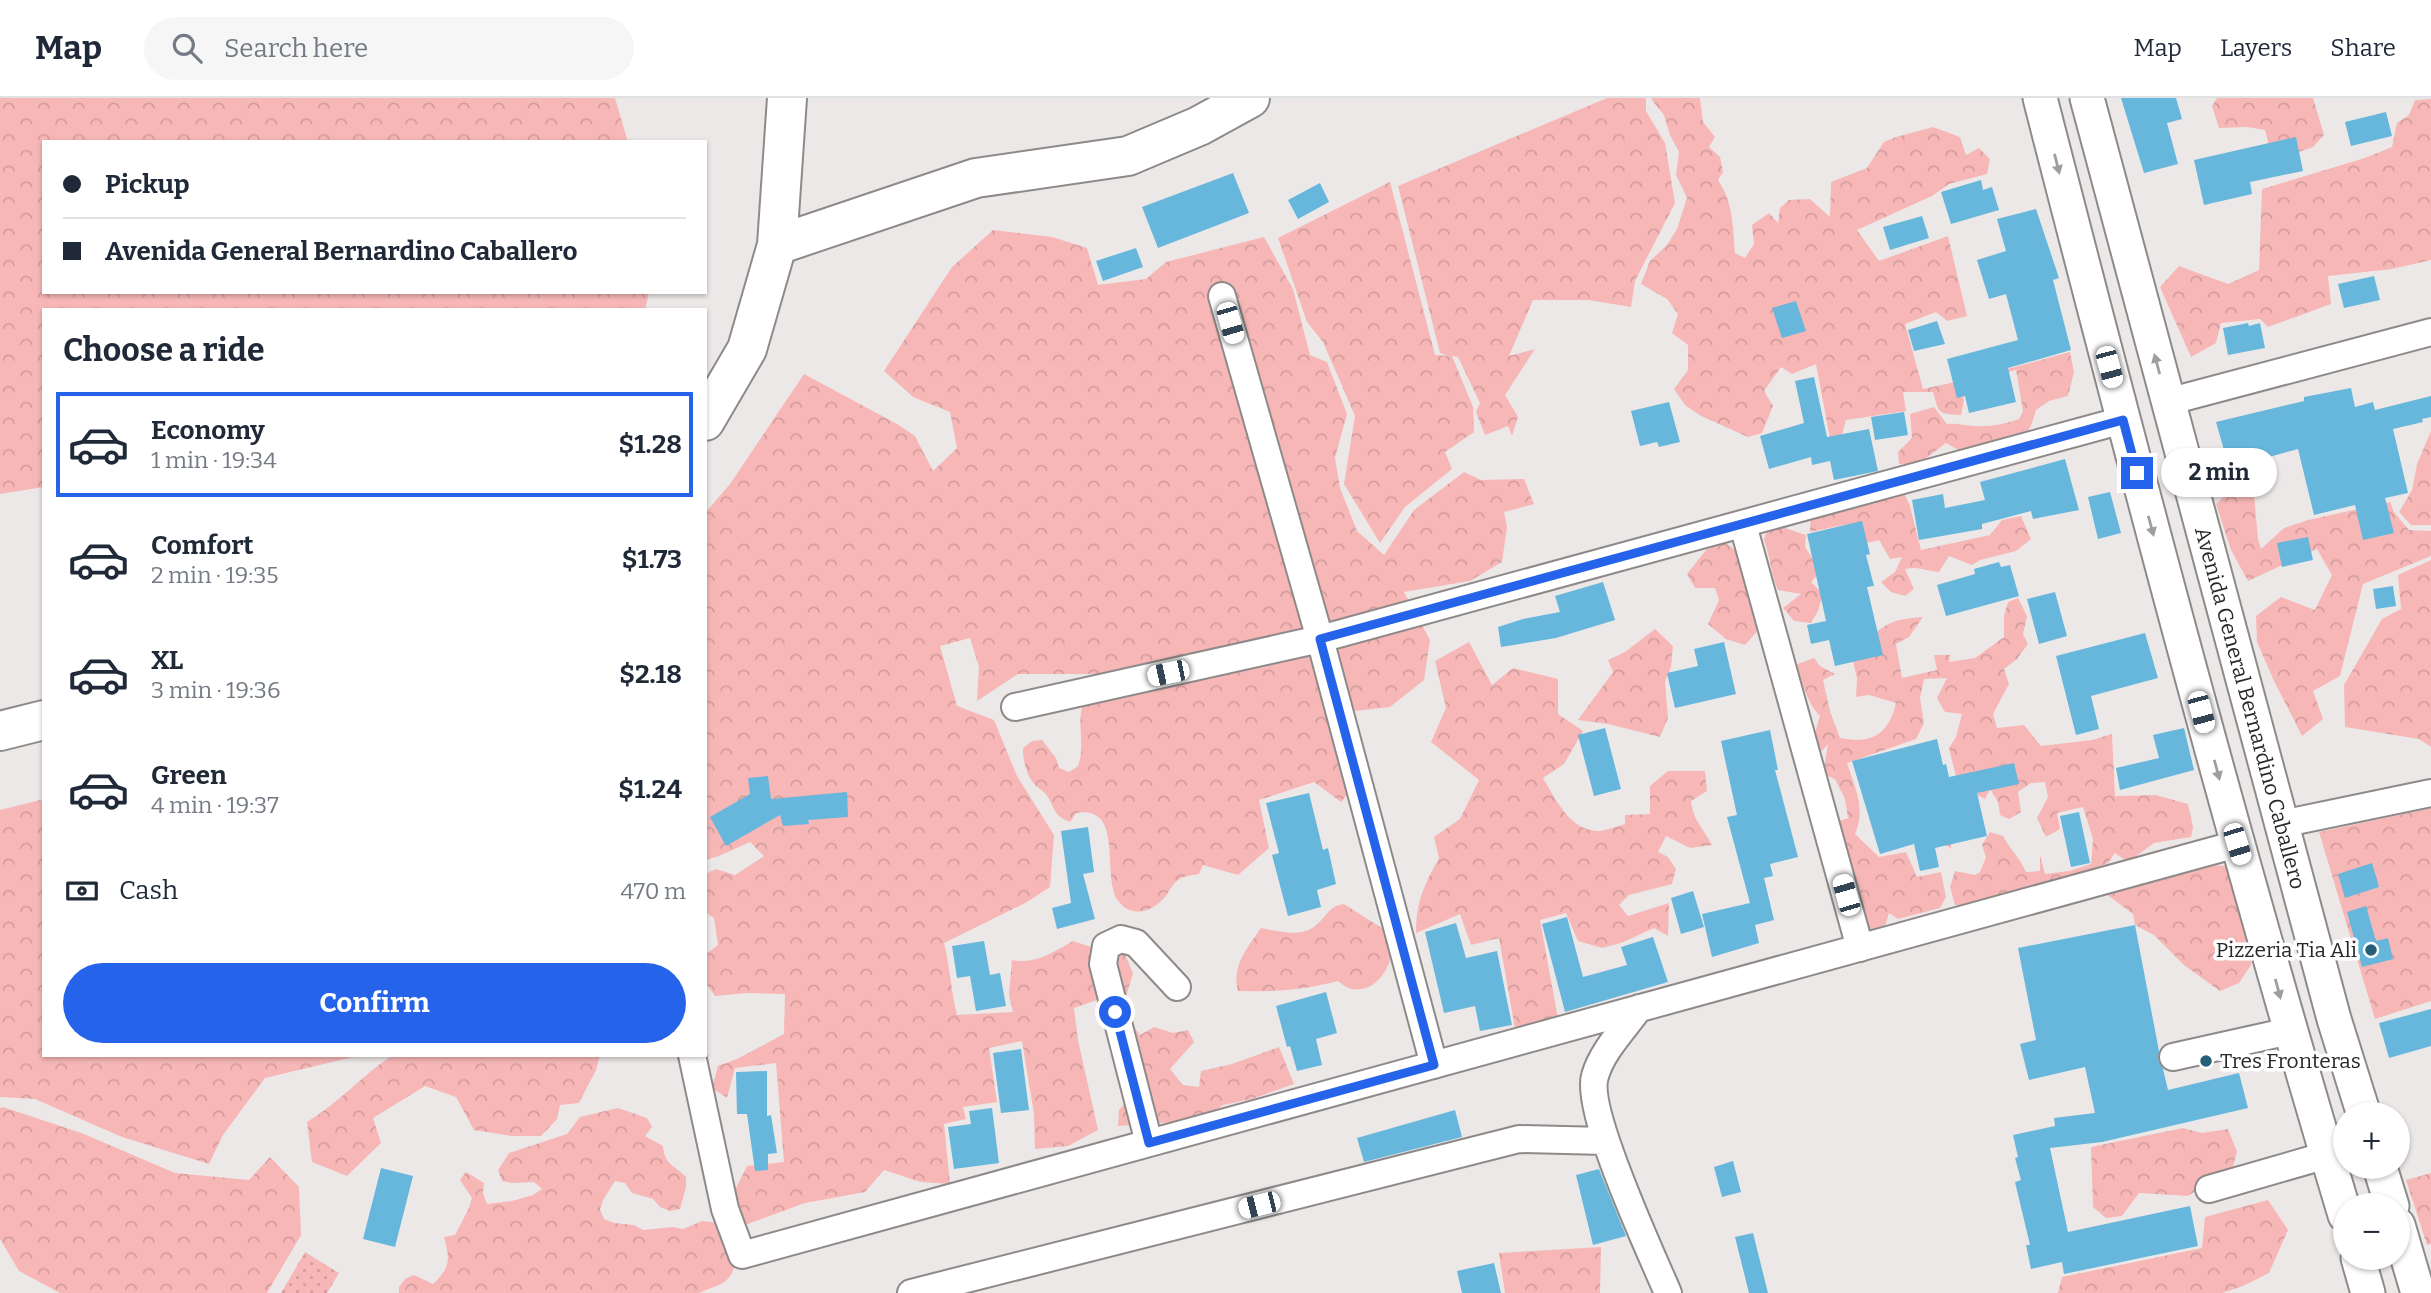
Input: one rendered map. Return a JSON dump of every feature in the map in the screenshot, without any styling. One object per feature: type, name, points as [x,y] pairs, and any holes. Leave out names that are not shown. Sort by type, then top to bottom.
[{"type":"highway","points":[[707,418],[747,349],[777,245],[787,98]]},
{"type":"highway","points":[[777,245],[976,178],[1128,156],[1199,126],[1250,98]]},
{"type":"highway","points":[[0,730],[42,720]]},
{"type":"main road","points":[[2040,98],[2237,844],[2338,1193]]},
{"type":"main road","name":"Avenida General Bernardino Caballero","points":[[2087,98],[2334,1019],[2360,1102]]},
{"type":"main road","points":[[2410,1266],[2418,1293]]},
{"type":"main road","points":[[2361,1270],[2368,1293]]},
{"type":"street","points":[[1222,296],[1320,639],[1434,1065]]},
{"type":"street","points":[[2167,401],[2431,332]]},
{"type":"street","points":[[1015,707],[1320,639],[2123,420]]},
{"type":"street","points":[[1743,525],[1860,948]]},
{"type":"street","points":[[2281,824],[2431,793]]},
{"type":"street","points":[[692,1057],[725,1209],[742,1255],[2237,844]]},
{"type":"street","points":[[1149,1143],[1103,964],[1106,946],[1121,939],[1136,943],[1177,987]]},
{"type":"street","points":[[1639,1008],[1605,1054],[1594,1076],[1593,1094],[1605,1141],[1668,1293]]},
{"type":"street","points":[[2173,1057],[2290,1031]]},
{"type":"street","points":[[917,1292],[1519,1139],[1605,1141]]},
{"type":"street","points":[[2209,1189],[2327,1155]]},
{"type":"green space","points":[[0,98],[615,98],[627,140],[42,140],[42,294],[649,294],[645,308],[42,308],[42,487],[0,494]]},
{"type":"green space","points":[[1607,98],[1646,98],[1646,111],[1665,143],[1675,203],[1635,281],[1631,307],[1588,300],[1533,300],[1509,356],[1535,349],[1505,395],[1518,417],[1512,436],[1508,426],[1485,435],[1476,412],[1480,403],[1458,357],[1452,356],[1473,407],[1474,432],[1445,452],[1452,469],[1405,507],[1380,543],[1344,484],[1355,416],[1323,342],[1307,322],[1278,238],[1390,182],[1435,355],[1449,356],[1440,353],[1398,186]]},
{"type":"green space","points":[[1700,98],[1703,122],[1715,137],[1709,147],[1720,157],[1723,172],[1718,180],[1729,206],[1735,253],[1745,258],[1754,244],[1752,225],[1769,213],[1778,223],[1780,208],[1789,200],[1810,199],[1830,217],[1831,182],[1867,168],[1884,142],[1933,127],[1960,137],[1966,155],[1979,148],[1990,159],[1987,174],[1949,184],[1932,196],[1857,230],[1879,261],[1948,236],[1967,316],[1947,321],[1936,312],[1905,324],[1923,389],[2070,352],[2074,372],[2068,396],[2049,401],[2036,410],[2026,437],[2006,457],[1982,460],[1946,443],[1917,465],[1899,464],[1898,452],[1912,438],[1910,414],[1934,407],[1947,424],[1971,426],[1997,425],[2019,419],[2023,411],[2016,370],[1959,385],[1964,400],[1961,415],[1941,411],[1933,392],[1903,392],[1906,411],[1846,420],[1842,434],[1847,448],[1831,444],[1816,364],[1792,374],[1781,367],[1764,391],[1773,406],[1762,433],[1748,437],[1701,416],[1685,405],[1674,389],[1688,370],[1688,345],[1672,333],[1678,314],[1667,299],[1641,284],[1650,261],[1667,245],[1677,229],[1687,198],[1676,175],[1679,152],[1664,115],[1651,99]]},
{"type":"green space","points":[[2217,98],[2313,98],[2324,135],[2313,147],[2273,161],[2265,130],[2247,127],[2219,128],[2212,106]]},
{"type":"green space","points":[[2431,99],[2431,260],[2392,269],[2328,276],[2331,304],[2268,327],[2260,319],[2221,323],[2216,343],[2191,357],[2160,287],[2179,266],[2228,284],[2259,270],[2262,189],[2365,158],[2392,147],[2397,123],[2409,115],[2415,100]]},
{"type":"green space","points":[[993,230],[1052,237],[1087,248],[1098,285],[1146,279],[1166,262],[1264,237],[1293,289],[1310,355],[1327,362],[1347,414],[1335,458],[1340,488],[1357,531],[1384,555],[1414,510],[1464,472],[1481,480],[1524,479],[1534,504],[1504,512],[1507,527],[1502,562],[1470,581],[1404,592],[1430,640],[1424,680],[1390,707],[1346,712],[1352,789],[1341,802],[1314,782],[1259,800],[1269,848],[1238,875],[1203,865],[1199,874],[1178,880],[1160,902],[1143,911],[1130,910],[1119,902],[1111,877],[1107,831],[1101,820],[1091,813],[1076,813],[1070,822],[1059,816],[1045,793],[1030,778],[1024,758],[1023,748],[1032,741],[1042,740],[1056,758],[1059,768],[1069,772],[1078,766],[1083,705],[1108,674],[1018,674],[977,701],[979,667],[970,638],[940,646],[957,706],[994,720],[1017,776],[1054,835],[1050,887],[1027,902],[944,943],[957,1015],[1013,1012],[1009,995],[1012,960],[1036,959],[1073,941],[1094,948],[1123,950],[1133,973],[1126,997],[1129,1020],[1140,1035],[1154,1027],[1173,1033],[1188,1030],[1194,1042],[1170,1069],[1183,1085],[1199,1087],[1201,1071],[1232,1064],[1279,1047],[1294,1084],[1252,1099],[1223,1105],[1202,1120],[1118,1126],[1119,1110],[1139,1089],[1100,999],[1074,1008],[1078,1040],[1098,1130],[1068,1146],[1035,1149],[1034,1114],[1022,1041],[989,1048],[997,1102],[963,1107],[966,1119],[944,1124],[950,1184],[921,1182],[884,1170],[865,1192],[805,1203],[745,1225],[735,1190],[747,1166],[784,1162],[776,1063],[735,1068],[727,1098],[712,1088],[718,1066],[784,1034],[785,994],[715,996],[707,985],[707,953],[718,945],[714,918],[707,913],[707,873],[716,869],[735,875],[764,856],[750,842],[707,859],[707,511],[730,484],[804,374],[915,436],[933,471],[957,448],[950,412],[913,397],[884,371],[952,267]]},
{"type":"green space","points":[[2431,431],[2431,525],[2411,525],[2399,512],[2412,490],[2417,464]]},
{"type":"green space","points":[[2235,486],[2254,494],[2261,549],[2284,528],[2390,502],[2394,512],[2409,530],[2431,531],[2431,556],[2363,584],[2340,676],[2313,691],[2323,719],[2302,736],[2257,642],[2256,616],[2281,597],[2315,610],[2332,575],[2317,549],[2248,581],[2231,550],[2216,504]]},
{"type":"green space","points":[[1904,493],[1921,550],[1990,535],[2002,520],[2021,516],[2031,539],[2016,551],[1980,560],[1972,565],[1949,556],[1939,572],[1918,568],[1905,569],[1914,589],[1905,596],[1891,592],[1881,582],[1895,572],[1902,557],[1890,559],[1879,540],[1863,544],[1847,537],[1843,525],[1810,532],[1811,507],[1873,494],[1873,505],[1883,496],[1895,498]]},
{"type":"green space","points":[[1770,523],[1806,535],[1805,547],[1821,571],[1811,582],[1823,594],[1811,623],[1794,621],[1783,608],[1801,594],[1778,590],[1764,539]]},
{"type":"green space","points":[[1723,541],[1739,553],[1761,627],[1745,645],[1726,639],[1708,624],[1719,600],[1715,588],[1695,588],[1687,574],[1706,550]]},
{"type":"green space","points":[[2431,560],[2431,747],[2419,739],[2345,727],[2344,685],[2382,619],[2401,609],[2398,575]]},
{"type":"green space","points":[[2018,598],[2027,616],[2023,634],[2028,644],[2017,659],[2004,669],[2009,684],[1993,714],[1997,728],[2024,725],[2041,746],[2092,740],[2112,734],[2115,796],[2156,795],[2188,804],[2193,827],[2191,837],[2154,843],[2128,862],[2115,853],[2108,863],[1980,910],[1955,905],[1950,887],[1955,871],[1975,875],[1980,872],[1986,857],[1982,845],[1990,832],[2003,836],[2026,872],[2040,871],[2040,855],[2045,874],[2069,871],[2091,864],[2093,839],[2083,807],[2057,813],[2060,829],[2046,837],[2037,818],[2048,797],[2045,782],[2031,783],[2018,792],[2021,812],[2009,819],[2000,815],[1998,802],[1990,789],[1985,799],[1975,794],[1952,832],[1951,849],[1939,838],[1957,781],[1949,748],[1956,737],[1962,714],[1945,712],[1937,698],[1947,678],[1924,679],[1920,698],[1924,723],[1916,739],[1847,763],[1859,807],[1860,816],[1855,834],[1879,857],[1906,852],[1917,877],[1941,872],[1946,897],[1940,908],[1898,919],[1889,913],[1884,929],[1862,933],[1825,826],[1848,818],[1845,799],[1835,779],[1823,774],[1828,744],[1822,751],[1813,739],[1820,716],[1808,698],[1795,665],[1814,658],[1820,666],[1835,674],[1823,680],[1840,738],[1869,738],[1883,730],[1896,703],[1869,695],[1856,697],[1857,679],[1853,661],[1875,634],[1899,620],[1923,617],[1909,637],[1896,644],[1902,678],[1937,670],[1934,655],[1950,655],[1949,662],[1975,658],[2004,637],[2004,616],[2008,602]]},
{"type":"green space","points":[[1655,629],[1673,646],[1671,667],[1665,682],[1668,718],[1660,737],[1608,724],[1578,720],[1613,672],[1608,660],[1625,652]]},
{"type":"green space","points":[[1469,642],[1492,685],[1513,668],[1558,679],[1558,714],[1583,731],[1564,764],[1543,778],[1564,812],[1579,826],[1601,831],[1625,824],[1625,815],[1650,814],[1650,786],[1668,771],[1705,771],[1707,791],[1691,801],[1696,819],[1712,845],[1690,848],[1666,836],[1658,852],[1668,857],[1676,869],[1672,884],[1629,895],[1619,905],[1628,916],[1669,903],[1668,936],[1654,928],[1621,943],[1602,948],[1578,941],[1566,913],[1540,920],[1559,1024],[1539,1020],[1517,1040],[1499,938],[1471,945],[1460,914],[1416,933],[1417,912],[1422,894],[1439,858],[1434,837],[1460,819],[1479,780],[1431,742],[1446,708],[1435,661]]},
{"type":"green space","points":[[42,800],[42,1057],[354,1057],[265,1078],[223,1135],[209,1164],[122,1137],[35,1099],[0,1097],[0,810]]},
{"type":"green space","points":[[2431,808],[2431,1001],[2375,1019],[2319,832]]},
{"type":"green space","points":[[2207,865],[2228,866],[2252,923],[2251,965],[2239,983],[2220,991],[2184,965],[2154,935],[2135,925],[2133,914],[2098,888]]},
{"type":"green space","points":[[1344,904],[1388,932],[1390,960],[1387,969],[1376,982],[1361,989],[1346,987],[1338,981],[1289,990],[1238,991],[1236,982],[1239,965],[1261,928],[1289,933],[1303,932],[1315,926],[1331,909]]},
{"type":"green space","points":[[390,1057],[599,1057],[596,1070],[579,1103],[560,1105],[557,1119],[541,1136],[511,1136],[474,1130],[456,1097],[425,1086],[373,1118],[381,1143],[347,1176],[312,1162],[307,1122]]},
{"type":"green space","points":[[0,1108],[84,1134],[175,1173],[249,1180],[270,1157],[299,1187],[301,1235],[267,1293],[60,1293],[19,1271],[0,1239]]},
{"type":"green space","points":[[618,1108],[647,1118],[652,1127],[645,1136],[663,1146],[668,1161],[686,1177],[686,1187],[680,1209],[670,1211],[660,1207],[653,1199],[632,1193],[625,1183],[615,1181],[600,1209],[604,1219],[634,1225],[643,1230],[673,1227],[683,1229],[702,1221],[733,1230],[736,1260],[727,1279],[699,1293],[399,1293],[399,1287],[405,1279],[414,1275],[433,1284],[443,1273],[448,1262],[444,1237],[455,1235],[472,1198],[460,1180],[466,1172],[484,1183],[483,1193],[487,1204],[533,1195],[542,1189],[534,1182],[502,1181],[498,1170],[509,1153],[567,1134],[580,1117]]},
{"type":"green space","points":[[2183,1128],[2202,1133],[2228,1129],[2237,1152],[2231,1174],[2213,1180],[2188,1196],[2139,1193],[2122,1216],[2106,1218],[2093,1207],[2091,1147]]},
{"type":"green space","points":[[2431,1173],[2431,1244],[2427,1245],[2406,1180]]},
{"type":"green space","points":[[2268,1200],[2288,1230],[2269,1273],[2243,1286],[2222,1293],[2058,1293],[2062,1277],[2202,1248],[2205,1217]]},
{"type":"green space","points":[[1601,1247],[1600,1293],[1505,1293],[1499,1253]]},
{"type":"green space","points":[[305,1252],[339,1273],[327,1293],[281,1293]]},
{"type":"building","points":[[2121,98],[2176,98],[2182,119],[2167,123],[2178,164],[2144,173]]},
{"type":"building","points":[[2386,112],[2392,136],[2351,146],[2345,122]]},
{"type":"building","points":[[2296,137],[2303,171],[2250,182],[2252,194],[2204,205],[2194,160]]},
{"type":"building","points":[[1233,173],[1249,213],[1158,248],[1142,207]]},
{"type":"building","points":[[1981,180],[1983,190],[1992,187],[1999,210],[1951,224],[1941,192]]},
{"type":"building","points":[[1320,183],[1329,202],[1298,219],[1288,200]]},
{"type":"building","points":[[2036,209],[2059,278],[2053,280],[2071,350],[2008,368],[2016,402],[1969,413],[1965,396],[1957,398],[1947,359],[2018,340],[2006,294],[1989,299],[1977,260],[2006,251],[1997,219]]},
{"type":"building","points":[[1922,216],[1929,238],[1890,250],[1883,227]]},
{"type":"building","points":[[1136,248],[1143,267],[1103,281],[1096,261]]},
{"type":"building","points":[[2374,276],[2380,300],[2344,308],[2338,284]]},
{"type":"building","points":[[1796,301],[1806,331],[1782,338],[1772,308]]},
{"type":"building","points":[[1937,321],[1945,344],[1914,351],[1908,330]]},
{"type":"building","points":[[2248,323],[2249,326],[2260,323],[2265,348],[2228,355],[2223,328]]},
{"type":"building","points":[[1814,377],[1827,437],[1869,429],[1878,471],[1834,480],[1830,461],[1812,465],[1811,457],[1769,469],[1760,436],[1804,423],[1795,381]]},
{"type":"building","points":[[2351,388],[2355,407],[2373,402],[2375,410],[2431,396],[2431,417],[2422,419],[2423,422],[2393,429],[2408,493],[2385,498],[2394,533],[2363,540],[2355,505],[2314,515],[2298,449],[2229,468],[2216,422],[2304,401],[2304,397]]},
{"type":"building","points":[[1669,402],[1680,442],[1659,447],[1657,442],[1640,446],[1631,411]]},
{"type":"building","points":[[1904,412],[1908,435],[1875,440],[1871,417]]},
{"type":"building","points":[[2065,459],[2079,510],[2033,519],[2031,511],[1982,524],[1982,529],[1919,540],[1912,500],[1943,494],[1945,508],[1985,500],[1980,482]]},
{"type":"building","points":[[2110,492],[2121,533],[2098,539],[2088,497]]},
{"type":"building","points":[[1862,521],[1870,554],[1866,555],[1874,586],[1867,587],[1883,655],[1835,666],[1829,640],[1811,644],[1807,625],[1826,621],[1807,534]]},
{"type":"building","points":[[2308,537],[2313,560],[2282,567],[2277,543]]},
{"type":"building","points":[[1999,562],[2001,567],[2010,565],[2019,596],[1946,616],[1937,585],[1975,574],[1974,569]]},
{"type":"building","points":[[1603,582],[1615,620],[1556,638],[1501,647],[1498,627],[1560,612],[1555,596]]},
{"type":"building","points":[[2393,586],[2396,606],[2376,609],[2373,589]]},
{"type":"building","points":[[2055,592],[2067,636],[2039,644],[2027,599]]},
{"type":"building","points":[[2145,633],[2158,678],[2091,696],[2099,729],[2076,735],[2056,656]]},
{"type":"building","points":[[1724,642],[1736,694],[1675,708],[1667,673],[1698,666],[1694,649]]},
{"type":"building","points":[[1605,728],[1621,789],[1594,796],[1578,735]]},
{"type":"building","points":[[2184,728],[2194,770],[2120,790],[2116,768],[2159,758],[2153,735]]},
{"type":"building","points":[[1770,730],[1778,770],[1775,770],[1798,857],[1770,864],[1773,876],[1764,878],[1774,920],[1755,925],[1759,943],[1712,957],[1702,914],[1750,903],[1727,817],[1737,815],[1721,741]]},
{"type":"building","points":[[1937,739],[1943,765],[1946,764],[1949,777],[2014,763],[2019,784],[1977,793],[1987,836],[1935,848],[1939,867],[1920,871],[1914,844],[1880,854],[1852,761]]},
{"type":"building","points":[[768,776],[771,799],[847,792],[848,817],[808,820],[809,824],[783,826],[780,815],[726,846],[710,817],[750,794],[748,778]]},
{"type":"building","points":[[1309,793],[1323,850],[1328,848],[1336,884],[1317,890],[1321,907],[1288,916],[1272,855],[1279,853],[1266,803]]},
{"type":"building","points":[[2079,812],[2090,863],[2071,867],[2060,816]]},
{"type":"building","points":[[1088,827],[1094,872],[1083,874],[1095,919],[1057,929],[1052,908],[1071,903],[1061,831]]},
{"type":"building","points":[[2372,863],[2379,887],[2345,898],[2338,874]]},
{"type":"building","points":[[1693,891],[1704,927],[1681,934],[1671,898]]},
{"type":"building","points":[[2366,906],[2376,941],[2388,938],[2393,959],[2362,967],[2347,912]]},
{"type":"building","points":[[1567,917],[1583,977],[1627,965],[1621,947],[1653,937],[1668,982],[1565,1012],[1542,924]]},
{"type":"building","points":[[1456,923],[1466,958],[1497,951],[1512,1025],[1480,1031],[1475,1006],[1444,1013],[1425,932]]},
{"type":"building","points":[[2135,925],[2159,1051],[2158,1060],[2168,1090],[2239,1073],[2248,1108],[2102,1142],[2050,1148],[2068,1232],[2190,1206],[2198,1246],[2064,1274],[2062,1262],[2031,1269],[2026,1245],[2030,1245],[2015,1182],[2021,1180],[2013,1135],[2055,1126],[2054,1118],[2095,1113],[2085,1067],[2029,1080],[2020,1044],[2036,1040],[2018,948]]},
{"type":"building","points":[[984,941],[990,975],[1000,973],[1006,1006],[976,1011],[970,976],[957,978],[952,946]]},
{"type":"building","points":[[1326,992],[1337,1033],[1316,1039],[1322,1065],[1297,1071],[1290,1046],[1287,1047],[1276,1006]]},
{"type":"building","points":[[2431,1009],[2431,1046],[2389,1058],[2379,1023]]},
{"type":"building","points":[[1021,1049],[1029,1110],[1001,1113],[993,1053]]},
{"type":"building","points":[[767,1071],[767,1116],[771,1115],[777,1153],[768,1154],[768,1170],[755,1171],[747,1114],[737,1114],[736,1072]]},
{"type":"building","points":[[992,1108],[999,1163],[954,1169],[948,1127],[971,1124],[969,1111]]},
{"type":"building","points":[[1455,1110],[1462,1137],[1364,1162],[1357,1138]]},
{"type":"building","points":[[1733,1161],[1741,1192],[1722,1197],[1714,1167]]},
{"type":"building","points":[[381,1168],[413,1176],[395,1247],[363,1239]]},
{"type":"building","points":[[1599,1169],[1626,1236],[1593,1245],[1576,1175]]},
{"type":"building","points":[[1753,1233],[1768,1293],[1749,1293],[1735,1237]]},
{"type":"building","points":[[1494,1263],[1501,1293],[1462,1293],[1457,1271]]},
{"type":"place","name":"Pizzeria Tia Ali","points":[[2371,950]]},
{"type":"place","name":"Tres Fronteras","points":[[2206,1061]]},
{"type":"route","points":[[1115,1012],[1149,1143],[1434,1065],[1320,639],[2123,420],[2137,473]]}]
